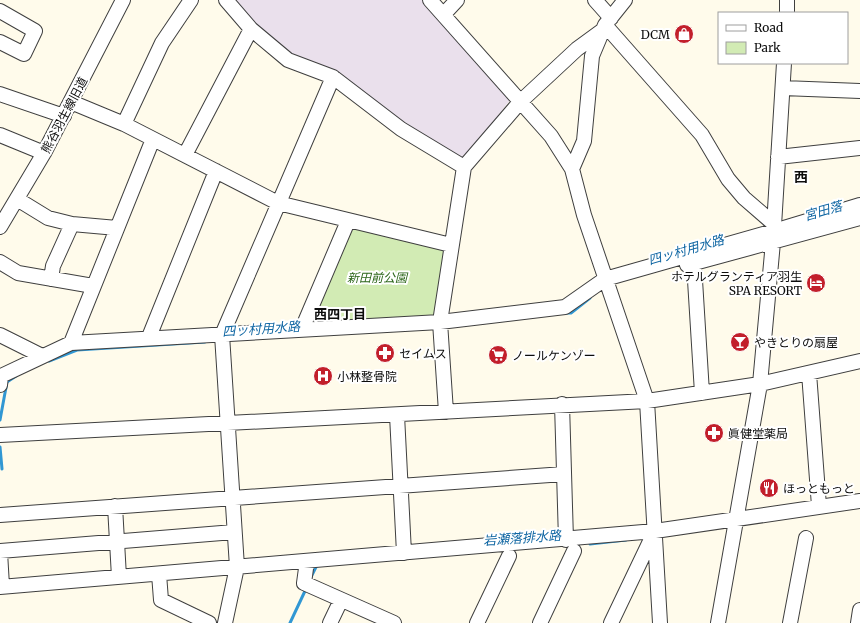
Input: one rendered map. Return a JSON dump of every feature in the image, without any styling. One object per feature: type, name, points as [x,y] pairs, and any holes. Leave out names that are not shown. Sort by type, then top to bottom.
[{"type":"street","name":"熊谷羽生線旧道","points":[[0,227],[44,153],[123,0]]},
{"type":"street","points":[[124,124],[162,44],[190,0]]},
{"type":"street","points":[[226,0],[252,29],[288,60],[333,77],[401,129],[464,167]]},
{"type":"street","points":[[430,0],[552,136],[572,169],[584,215],[647,401],[660,623]]},
{"type":"street","points":[[444,14],[458,0]]},
{"type":"street","points":[[595,0],[606,24],[702,135],[728,179],[774,232]]},
{"type":"street","points":[[446,412],[440,322],[464,167],[520,102],[606,24],[625,0]]},
{"type":"street","points":[[787,12],[788,0]]},
{"type":"street","points":[[0,11],[35,31],[24,54],[0,42]]},
{"type":"street","points":[[572,169],[584,141],[592,56],[606,24]]},
{"type":"street","points":[[185,154],[252,29]]},
{"type":"street","points":[[718,623],[760,384],[774,232],[784,64]]},
{"type":"street","points":[[225,623],[237,567],[222,335],[333,77]]},
{"type":"street","points":[[783,88],[860,91]]},
{"type":"street","points":[[0,94],[64,116]]},
{"type":"street","points":[[71,102],[124,124],[278,202],[348,221],[451,245]]},
{"type":"street","points":[[0,136],[44,153]]},
{"type":"street","points":[[71,343],[153,139]]},
{"type":"street","points":[[778,157],[860,148]]},
{"type":"street","points":[[149,337],[216,171]]},
{"type":"street","points":[[17,199],[48,218],[72,224],[117,228]]},
{"type":"street","points":[[0,385],[1,376],[71,343],[149,337],[222,335],[302,329],[440,322],[565,307],[607,283],[860,205]]},
{"type":"street","points":[[607,283],[694,264],[774,232],[860,218]]},
{"type":"street","points":[[302,329],[348,221]]},
{"type":"street","points":[[51,279],[53,266],[72,224]]},
{"type":"street","points":[[0,262],[18,273],[93,286]]},
{"type":"street","points":[[694,264],[702,393]]},
{"type":"street","points":[[0,336],[42,356]]},
{"type":"street","points":[[0,435],[397,415],[562,404],[647,401],[760,384],[860,362]]},
{"type":"street","points":[[809,373],[819,506]]},
{"type":"street","points":[[540,623],[570,545],[564,474],[562,404]]},
{"type":"street","points":[[397,415],[404,553]]},
{"type":"street","points":[[0,514],[564,474]]},
{"type":"street","points":[[234,532],[0,551],[1,587],[404,553],[570,545],[819,506],[860,501]]},
{"type":"street","points":[[115,506],[120,577]]},
{"type":"street","points":[[611,623],[655,531]]},
{"type":"street","points":[[790,623],[806,538]]},
{"type":"street","points":[[477,623],[509,556]]},
{"type":"street","points":[[307,561],[304,583],[394,623]]},
{"type":"street","points":[[159,574],[161,600],[209,623]]},
{"type":"street","points":[[330,623],[341,600]]},
{"type":"street","points":[[858,623],[860,610]]},
{"type":"shaded area","points":[[230,0],[422,0],[457,35],[511,99],[461,163],[288,58]]},
{"type":"green space","name":"新田前公園","points":[[348,221],[451,245],[440,322],[302,329]]},
{"type":"waterway","name":"四ッ村用水路","points":[[565,313],[571,313],[590,298]]},
{"type":"waterway","name":"四ッ村用水路","points":[[49,361],[77,350],[205,342]]},
{"type":"waterway","name":"四ッ村用水路","points":[[0,420],[7,382],[16,376]]},
{"type":"waterway","name":"四ッ村用水路","points":[[0,447],[2,469]]},
{"type":"waterway","name":"岩瀬落排水路","points":[[590,544],[626,540]]},
{"type":"waterway","name":"岩瀬落排水路","points":[[311,577],[317,565]]},
{"type":"waterway","name":"岩瀬落排水路","points":[[290,623],[305,591]]},
{"type":"place","name":"DCM","points":[[684,34]]},
{"type":"place","name":"ホテルグランティア羽生 SPA RESORT","points":[[816,283]]},
{"type":"place","name":"やきとりの扇屋","points":[[740,342]]},
{"type":"place","name":"セイムス","points":[[385,353]]},
{"type":"place","name":"ノールケンゾー","points":[[498,355]]},
{"type":"place","name":"小林整骨院","points":[[323,376]]},
{"type":"place","name":"眞健堂薬局","points":[[714,433]]},
{"type":"place","name":"ほっともっと","points":[[769,488]]},
{"type":"district","name":"西","points":[[801,177]]},
{"type":"district","name":"西四丁目","points":[[340,314]]},
{"type":"water label","name":"宮田落","points":[[823,211]]}]
